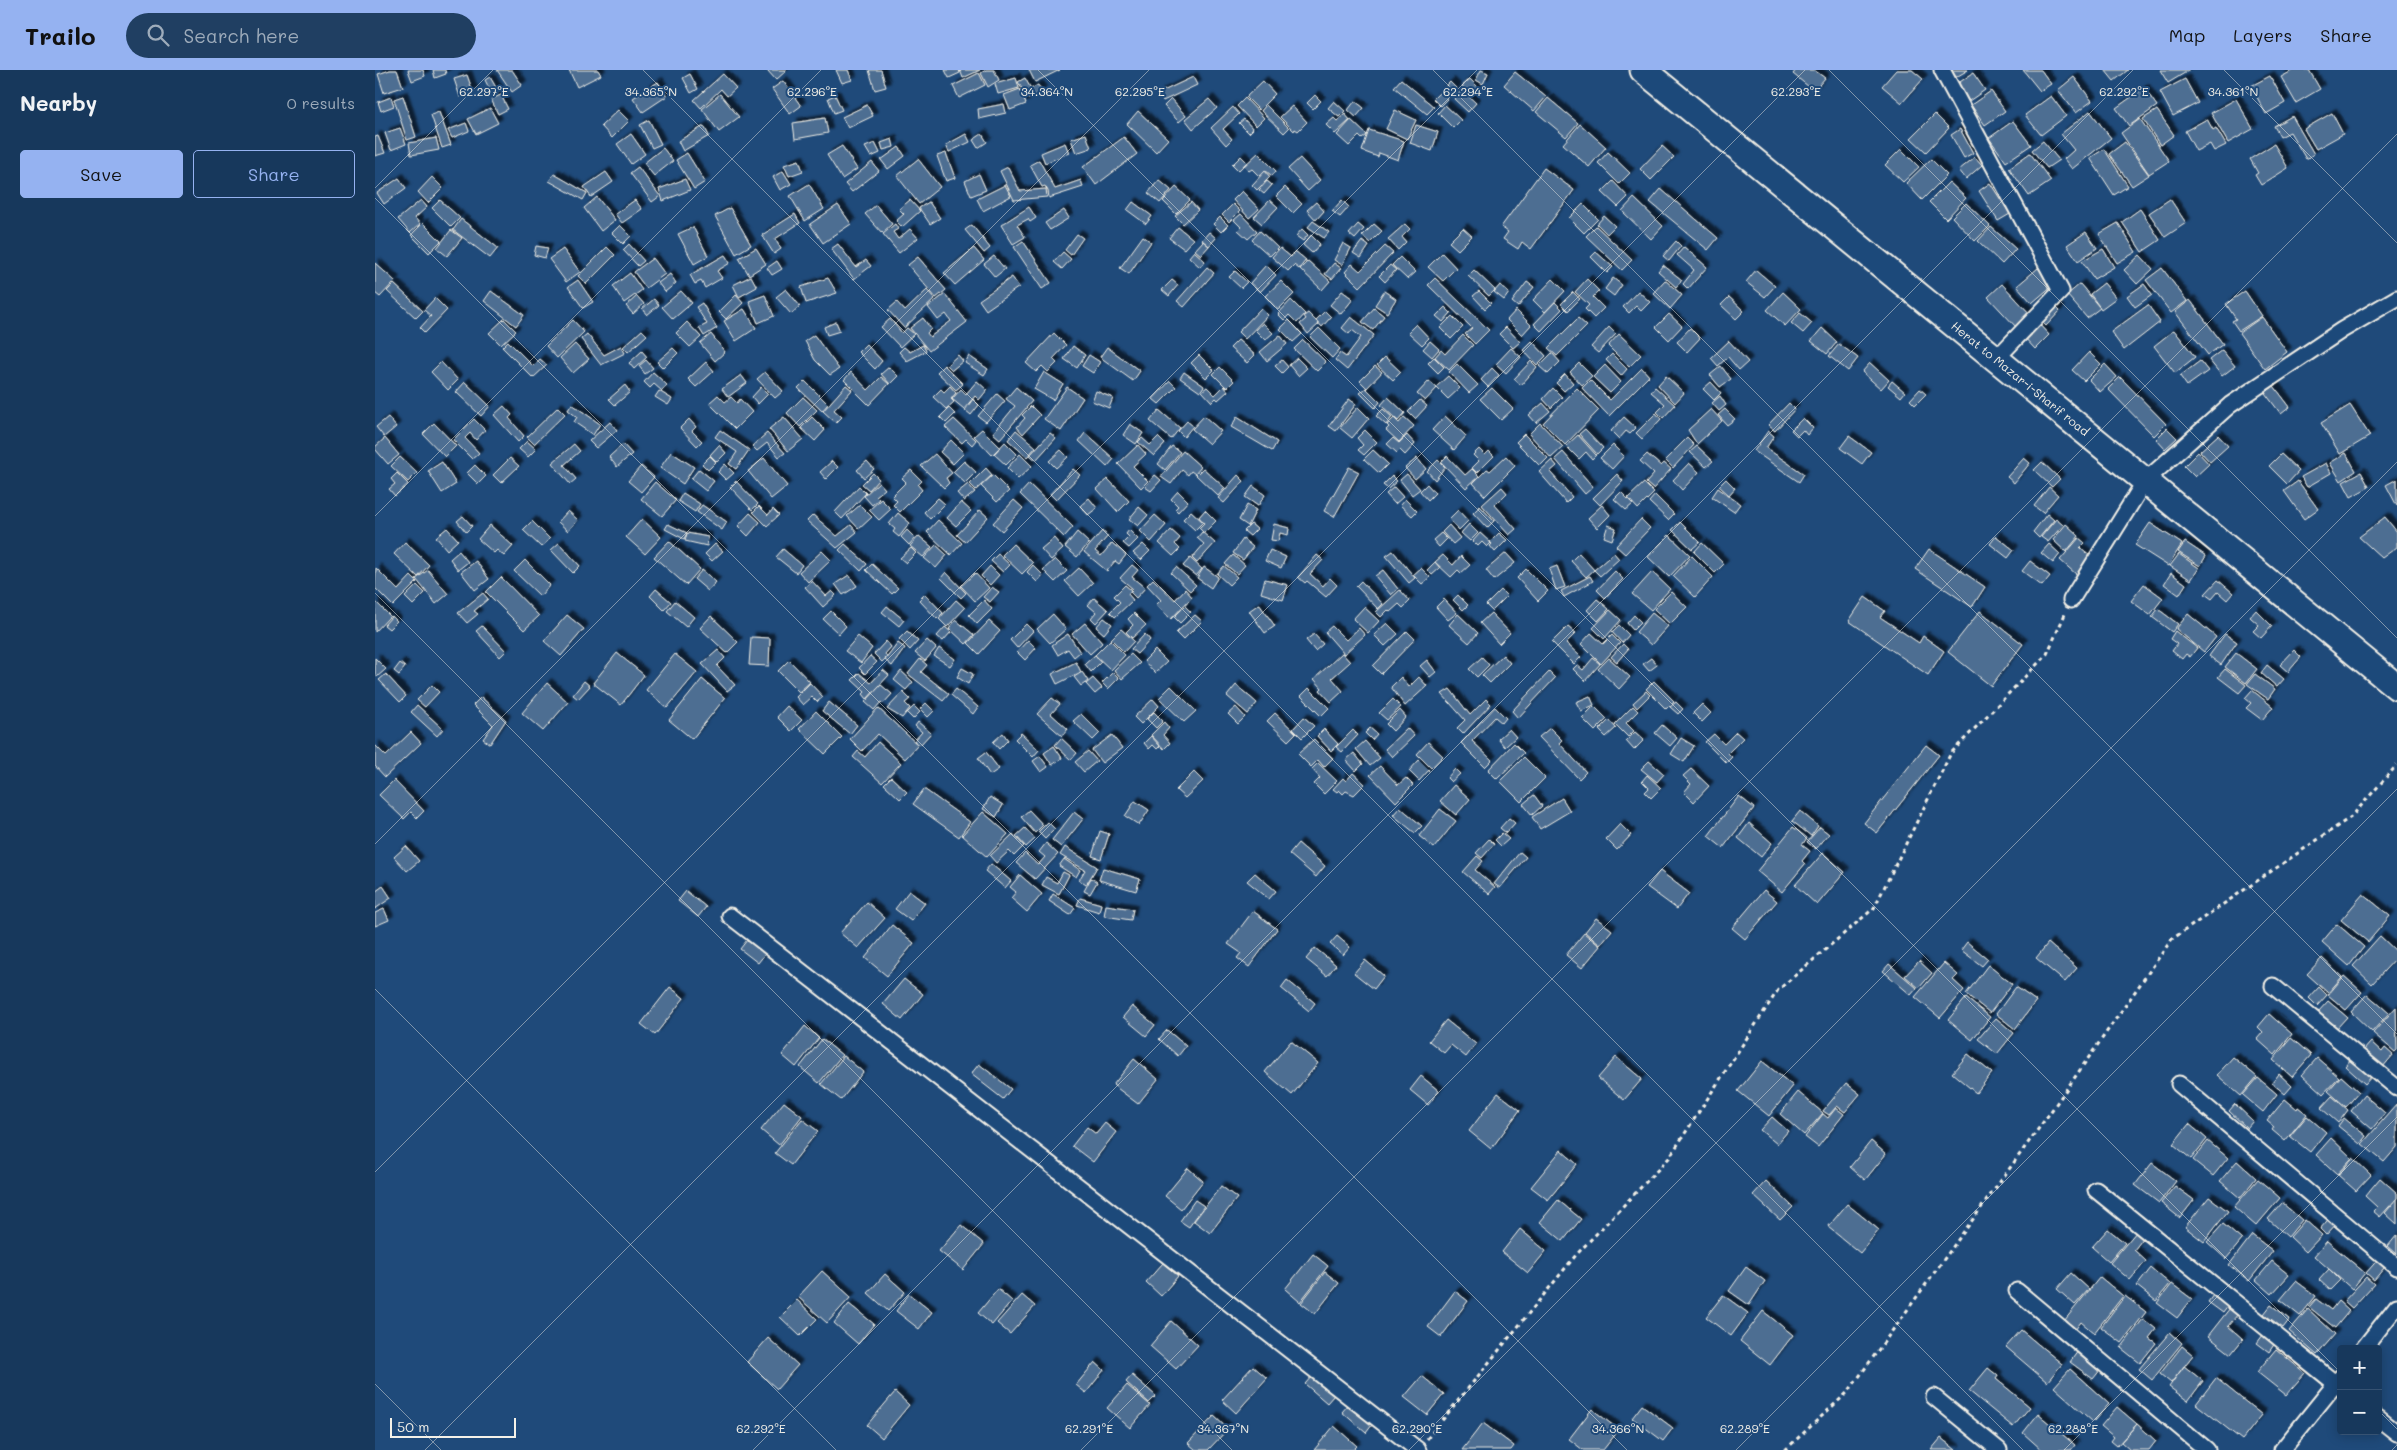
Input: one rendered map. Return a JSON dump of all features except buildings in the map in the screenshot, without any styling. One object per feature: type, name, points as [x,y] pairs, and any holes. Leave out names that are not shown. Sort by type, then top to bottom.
[{"type":"highway","name":"Herat to Mazar-i-Sharif road","points":[[1643,70],[2397,687]]},
{"type":"street","points":[[1942,70],[2061,291],[1996,359]]},
{"type":"street","points":[[2071,600],[2145,481],[2230,406],[2342,330],[2397,298]]},
{"type":"street","points":[[730,916],[1421,1446]]},
{"type":"street","points":[[2273,986],[2397,1088]]},
{"type":"street","points":[[2179,1084],[2397,1267]]},
{"type":"street","points":[[2096,1190],[2337,1381]]},
{"type":"street","points":[[2017,1291],[2207,1450]]},
{"type":"street","points":[[2366,1345],[2397,1306]]},
{"type":"street","points":[[2282,1450],[2337,1385]]},
{"type":"street","points":[[1934,1396],[1999,1450]]},
{"type":"street","points":[[2382,1421],[2397,1433]]},
{"type":"path","points":[[1421,1446],[1576,1255],[1669,1158],[1777,990],[1874,908],[1951,753],[2047,654],[2071,600]]},
{"type":"path","points":[[1785,1450],[1849,1392],[2055,1106],[2172,939],[2351,817],[2397,765]]}]
